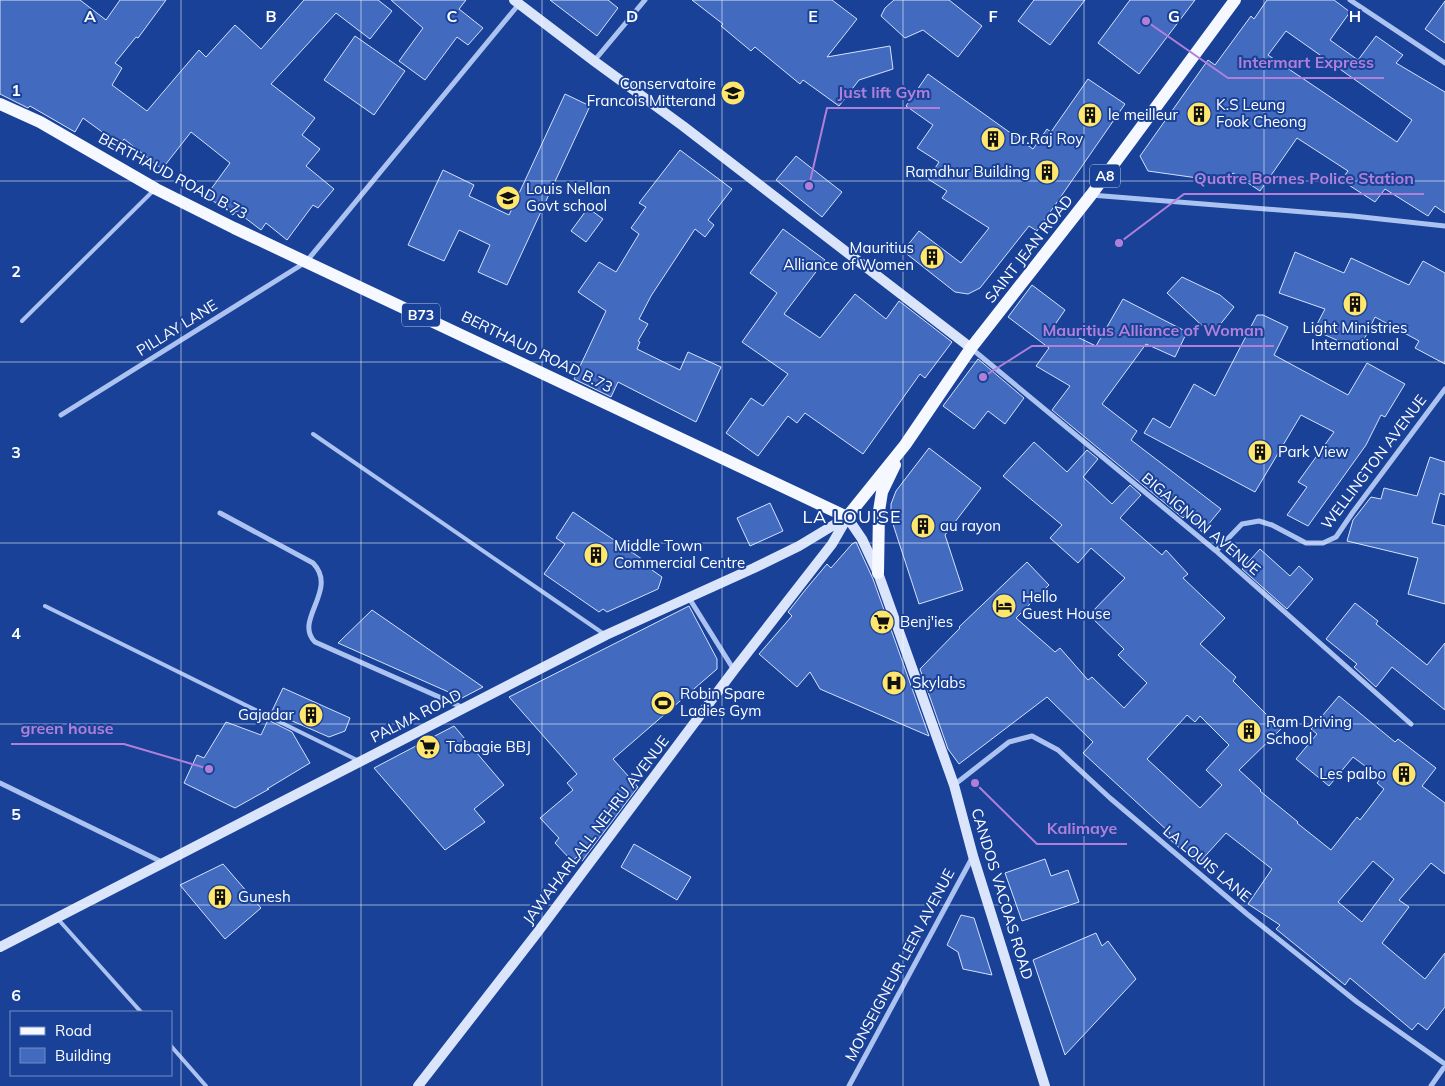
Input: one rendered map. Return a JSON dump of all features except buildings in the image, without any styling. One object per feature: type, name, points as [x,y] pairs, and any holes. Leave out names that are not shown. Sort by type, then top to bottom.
[{"type":"main road","name":"SAINT JEAN ROAD","points":[[848,517],[905,445],[971,348],[1091,195],[1235,0]]},
{"type":"main road","points":[[517,2],[683,126],[971,348]]},
{"type":"main road","name":"BERTHAUD ROAD B.73","points":[[0,104],[40,122],[156,189],[226,224],[848,517]]},
{"type":"main road","points":[[878,573],[878,528],[882,492],[905,445]]},
{"type":"main road","name":"CANDOS VACOAS ROAD","points":[[848,517],[862,539],[878,573],[954,785],[973,856],[1045,1086]]},
{"type":"main road","name":"PALMA ROAD","points":[[0,947],[606,635],[754,568],[799,546],[848,517]]},
{"type":"main road","name":"JAWAHARLALL NEHRU AVENUE","points":[[418,1086],[538,932],[734,670],[832,544],[848,517]]},
{"type":"street","points":[[594,61],[645,0]]},
{"type":"street","points":[[1350,0],[1445,63]]},
{"type":"street","name":"PILLAY LANE","points":[[61,415],[306,262],[517,2]]},
{"type":"street","points":[[1091,195],[1344,215],[1445,226]]},
{"type":"street","name":"BIGAIGNON AVENUE","points":[[971,348],[1216,551],[1411,724]]},
{"type":"street","name":"WELLINGTON AVENUE","points":[[1216,551],[1242,524],[1259,521],[1272,524],[1306,543],[1323,543],[1336,537],[1445,389]]},
{"type":"street","points":[[220,513],[313,564],[319,570],[322,586],[309,623],[311,637],[315,642],[465,708]]},
{"type":"street","points":[[689,597],[734,670]]},
{"type":"street","name":"LA LOUIS LANE","points":[[954,785],[1008,742],[1032,736],[1058,750],[1110,798],[1247,914],[1356,1002],[1445,1065]]},
{"type":"street","points":[[0,784],[165,863]]},
{"type":"street","name":"MONSEIGNEUR LEEN AVENUE","points":[[849,1086],[973,856]]},
{"type":"street","points":[[1431,1086],[1445,1065]]},
{"type":"lane","points":[[22,321],[156,189]]},
{"type":"lane","points":[[314,434],[606,635]]},
{"type":"lane","points":[[45,606],[361,762]]},
{"type":"lane","points":[[57,918],[140,1011]]},
{"type":"lane","points":[[172,1047],[206,1086]]},
{"type":"place","name":"Intermart Express","points":[[1146,21]]},
{"type":"place","name":"Conservatoire Francois Mitterand","points":[[733,93]]},
{"type":"place","name":"K.S Leung Fook Cheong","points":[[1199,114]]},
{"type":"place","name":"le meilleur","points":[[1090,115]]},
{"type":"place","name":"Dr.Raj Roy","points":[[993,139]]},
{"type":"place","name":"Ramdhur Building","points":[[1047,172]]},
{"type":"place","name":"Just lift Gym","points":[[809,186]]},
{"type":"place","name":"Louis Nellan Govt school","points":[[508,198]]},
{"type":"place","name":"Quatre Bornes Police Station","points":[[1119,243]]},
{"type":"place","name":"Mauritius Alliance of Women","points":[[932,257]]},
{"type":"place","name":"Light Ministries International","points":[[1355,304]]},
{"type":"place","name":"Mauritius Alliance of Woman","points":[[983,377]]},
{"type":"place","name":"Park View","points":[[1260,452]]},
{"type":"place","name":"au rayon","points":[[923,526]]},
{"type":"place","name":"Middle Town Commercial Centre","points":[[596,555]]},
{"type":"place","name":"Hello Guest House","points":[[1004,606]]},
{"type":"place","name":"Benj'ies","points":[[882,622]]},
{"type":"place","name":"Skylabs","points":[[894,683]]},
{"type":"place","name":"Robin Spare Ladies Gym","points":[[663,703]]},
{"type":"place","name":"Gajadar","points":[[311,715]]},
{"type":"place","name":"Ram Driving School","points":[[1249,731]]},
{"type":"place","name":"Tabagie BBJ","points":[[428,747]]},
{"type":"place","name":"green house","points":[[209,769]]},
{"type":"place","name":"Les palbo","points":[[1404,774]]},
{"type":"place","name":"Kalimaye","points":[[975,783]]},
{"type":"place","name":"Gunesh","points":[[220,897]]},
{"type":"district","name":"LA LOUISE","points":[[852,517]]}]
